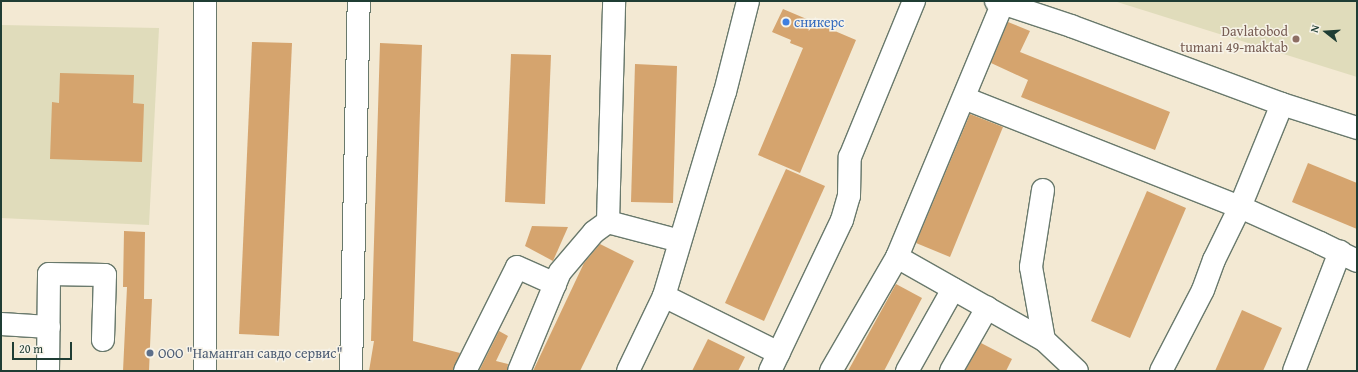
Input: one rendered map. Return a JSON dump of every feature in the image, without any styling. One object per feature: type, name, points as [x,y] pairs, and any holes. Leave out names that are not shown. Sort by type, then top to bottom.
[{"type":"street","points":[[205,1],[205,371]]},
{"type":"street","points":[[351,371],[359,1]]},
{"type":"street","points":[[608,222],[614,1]]},
{"type":"street","points":[[628,371],[664,296],[725,92],[748,1]]},
{"type":"street","points":[[664,296],[775,362],[842,220],[849,196],[850,158],[914,1]]},
{"type":"street","points":[[831,371],[897,257],[964,98],[1000,2],[1282,104],[1357,128]]},
{"type":"street","points":[[964,98],[1240,207],[1348,257],[1294,371]]},
{"type":"street","points":[[1161,371],[1203,290],[1214,260],[1240,207],[1282,104]]},
{"type":"street","points":[[1043,190],[1031,267],[1044,340]]},
{"type":"street","points":[[608,222],[680,241]]},
{"type":"street","points":[[519,371],[555,284],[565,266],[594,232],[608,222]]},
{"type":"street","points":[[897,257],[1044,340],[1077,371]]},
{"type":"street","points":[[465,371],[518,267],[555,284]]},
{"type":"street","points":[[48,371],[48,274],[104,276],[103,340]]},
{"type":"street","points":[[907,371],[953,289]]},
{"type":"street","points":[[952,371],[987,308]]},
{"type":"street","points":[[1,324],[48,327]]},
{"type":"shaded area","name":"Davlatobod tumani 49-maktab","points":[[1114,1],[1357,1],[1357,77]]},
{"type":"shaded area","points":[[1,25],[159,28],[149,225],[1,218]]},
{"type":"building","points":[[783,9],[856,40],[800,173],[758,155],[803,48],[790,43],[791,40],[772,32]]},
{"type":"building","points":[[1008,22],[1030,31],[1020,52],[1170,112],[1155,150],[1021,97],[1028,80],[991,63]]},
{"type":"building","points":[[252,42],[292,43],[279,336],[239,334]]},
{"type":"building","points":[[380,43],[422,45],[413,341],[460,353],[453,371],[369,371],[374,341],[371,341]]},
{"type":"building","points":[[511,54],[551,55],[545,204],[505,202]]},
{"type":"building","points":[[635,64],[677,66],[673,203],[631,202]]},
{"type":"building","points":[[60,73],[134,75],[133,103],[144,104],[142,162],[50,159],[52,102],[59,103]]},
{"type":"building","points":[[970,114],[1003,127],[950,257],[916,243]]},
{"type":"building","points":[[1308,163],[1357,183],[1357,229],[1292,202]]},
{"type":"building","points":[[786,169],[825,186],[764,321],[725,303]]},
{"type":"building","points":[[1147,191],[1186,208],[1130,338],[1091,321]]},
{"type":"building","points":[[532,226],[568,227],[553,261],[525,246]]},
{"type":"building","points":[[124,231],[145,232],[144,299],[152,299],[149,371],[123,371],[127,287],[123,287]]},
{"type":"building","points":[[600,244],[634,261],[580,371],[533,371],[584,263]]},
{"type":"building","points":[[896,284],[922,298],[884,371],[848,371]]},
{"type":"building","points":[[1242,310],[1282,328],[1263,371],[1215,371]]},
{"type":"building","points":[[499,331],[508,336],[496,361],[508,364],[507,371],[479,371]]},
{"type":"building","points":[[708,339],[745,357],[738,371],[692,371]]},
{"type":"building","points":[[981,343],[1012,359],[1006,371],[965,371]]},
{"type":"place","name":"сникерс","points":[[786,22]]},
{"type":"place","name":"Davlatobod tumani 49-maktab","points":[[1296,39]]},
{"type":"place","name":"ООО \"Наманган савдо сервис\"","points":[[150,353]]}]
